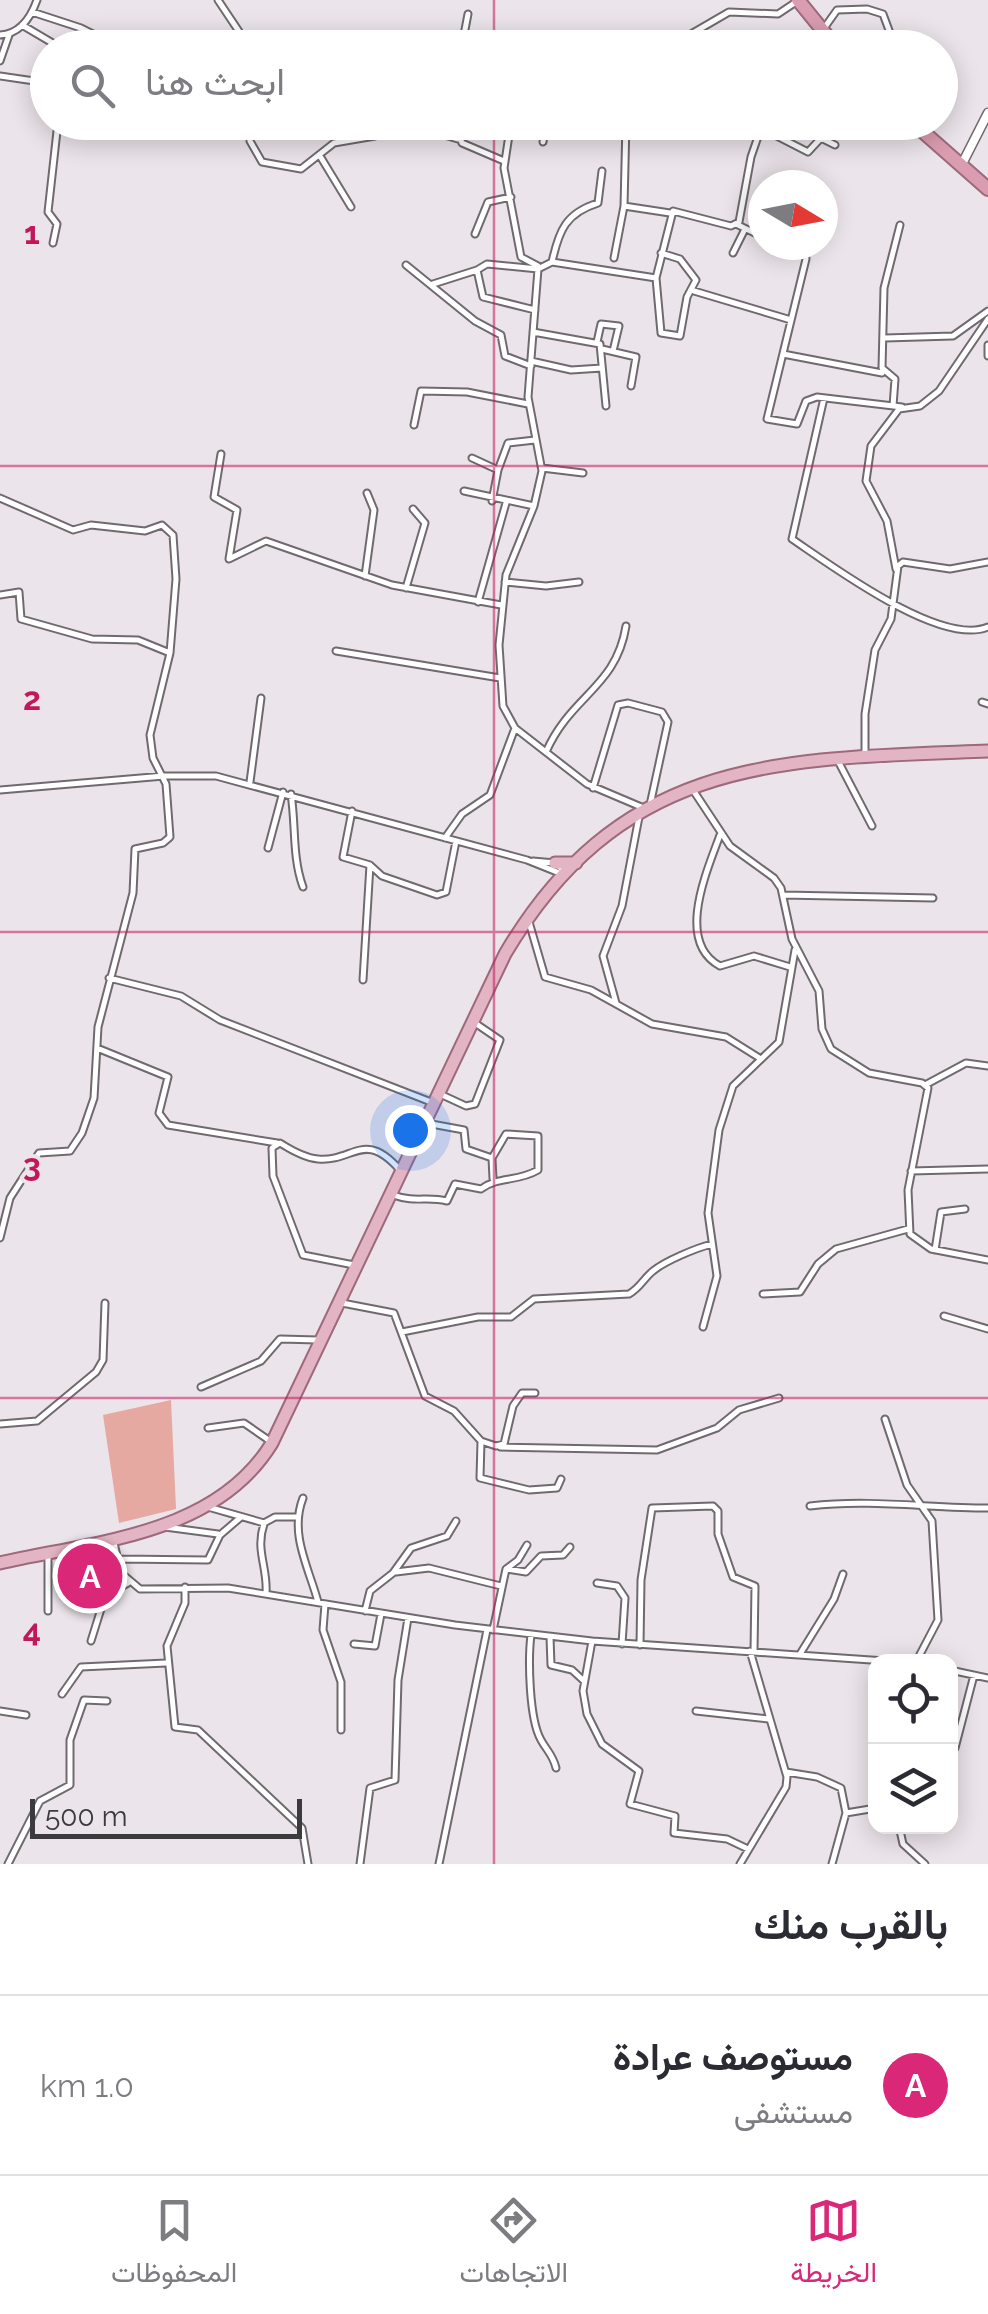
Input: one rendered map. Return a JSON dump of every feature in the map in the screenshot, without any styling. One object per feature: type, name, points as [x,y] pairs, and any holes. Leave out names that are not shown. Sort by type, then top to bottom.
[{"type":"highway","points":[[799,0],[822,30]]},
{"type":"highway","points":[[936,140],[988,189]]},
{"type":"main road","points":[[0,1562],[157,1526],[208,1507],[237,1488],[272,1443],[472,1022],[528,920],[565,874],[646,810],[691,787],[760,766],[865,755],[988,751]]},
{"type":"main road","points":[[551,866],[565,874]]},
{"type":"main road","points":[[551,866],[565,874]]},
{"type":"street","points":[[0,35],[22,25],[37,0]]},
{"type":"street","points":[[218,0],[238,30]]},
{"type":"street","points":[[698,30],[728,12],[778,14],[799,0]]},
{"type":"street","points":[[824,30],[836,12],[853,8],[883,14],[889,30]]},
{"type":"street","points":[[32,12],[75,30]]},
{"type":"street","points":[[465,30],[468,14]]},
{"type":"street","points":[[22,25],[30,30]]},
{"type":"street","points":[[0,61],[9,34]]},
{"type":"street","points":[[0,76],[30,80]]},
{"type":"street","points":[[961,166],[988,113]]},
{"type":"street","points":[[53,243],[56,224],[48,212],[56,140]]},
{"type":"street","points":[[250,141],[259,160],[301,169],[334,143],[352,140]]},
{"type":"street","points":[[460,140],[504,161]]},
{"type":"street","points":[[508,140],[504,161],[521,258],[539,268]]},
{"type":"street","points":[[614,258],[624,206],[626,140]]},
{"type":"street","points":[[736,224],[758,140]]},
{"type":"street","points":[[788,140],[808,152],[819,140]]},
{"type":"street","points":[[825,140],[835,145]]},
{"type":"street","points":[[320,156],[351,207]]},
{"type":"street","points":[[552,262],[560,230],[569,217],[598,202],[602,171]]},
{"type":"street","points":[[475,234],[488,202],[510,197]]},
{"type":"street","points":[[624,206],[670,214],[679,210],[736,224],[748,232]]},
{"type":"street","points":[[661,253],[680,259],[695,279],[694,291],[687,297],[681,335],[666,336],[660,329],[656,278],[661,253],[670,214]]},
{"type":"street","points":[[883,373],[884,288],[900,225]]},
{"type":"street","points":[[733,253],[744,231]]},
{"type":"street","points":[[806,260],[767,419],[795,425],[806,401],[824,398],[920,406],[938,392],[950,368],[988,319]]},
{"type":"street","points":[[429,284],[487,264],[539,268],[552,262],[656,278]]},
{"type":"street","points":[[406,266],[501,335],[505,356],[571,370],[602,368]]},
{"type":"street","points":[[539,268],[528,404],[542,468],[534,506],[505,582],[500,678],[504,713],[515,728],[594,788],[646,810]]},
{"type":"street","points":[[476,270],[483,297],[535,310]]},
{"type":"street","points":[[443,293],[445,280]]},
{"type":"street","points":[[694,291],[792,320]]},
{"type":"street","points":[[885,338],[952,336],[988,311]]},
{"type":"street","points":[[606,406],[602,349],[597,342],[600,324],[619,326],[613,350]]},
{"type":"street","points":[[533,332],[597,342]]},
{"type":"street","points":[[988,344],[988,356]]},
{"type":"street","points":[[602,349],[636,357],[631,386]]},
{"type":"street","points":[[784,357],[883,373],[895,379],[893,406]]},
{"type":"street","points":[[414,425],[421,391],[467,392],[528,404]]},
{"type":"street","points":[[824,398],[791,537],[893,605],[934,624],[969,631],[988,627]]},
{"type":"street","points":[[865,755],[865,714],[876,650],[893,605],[896,569],[888,526],[866,482],[870,446],[902,407]]},
{"type":"street","points":[[492,500],[508,443],[536,440]]},
{"type":"street","points":[[221,454],[214,496],[237,510],[228,558],[266,541],[406,588],[502,605]]},
{"type":"street","points":[[472,458],[498,470]]},
{"type":"street","points":[[542,468],[583,472]]},
{"type":"street","points":[[464,491],[506,504],[534,506]]},
{"type":"street","points":[[365,576],[374,510],[368,493]]},
{"type":"street","points":[[0,498],[73,530],[91,525],[138,531],[156,525],[169,528],[176,579],[170,653],[150,735],[152,755],[164,776],[170,837],[163,843],[136,850],[132,893],[109,978],[96,1048],[97,1083],[82,1133],[65,1153],[46,1149],[39,1154],[10,1198],[0,1238]]},
{"type":"street","points":[[478,602],[506,504]]},
{"type":"street","points":[[406,588],[425,523],[413,510]]},
{"type":"street","points":[[892,560],[950,569],[988,562]]},
{"type":"street","points":[[896,569],[903,562]]},
{"type":"street","points":[[505,582],[546,586],[559,581],[579,582]]},
{"type":"street","points":[[0,595],[20,592],[20,620],[26,623],[105,641],[138,640],[170,653]]},
{"type":"street","points":[[546,752],[564,716],[618,661],[626,626]]},
{"type":"street","points":[[336,651],[500,678]]},
{"type":"street","points":[[250,782],[260,698]]},
{"type":"street","points":[[594,788],[618,705],[624,702],[662,712],[669,719],[622,906],[603,956],[616,1003]]},
{"type":"street","points":[[445,838],[462,814],[490,795],[515,728]]},
{"type":"street","points":[[835,757],[850,778],[872,826]]},
{"type":"street","points":[[0,790],[164,776],[250,782],[551,866]]},
{"type":"street","points":[[691,787],[720,836],[774,878],[783,895],[796,947],[816,983],[824,1037],[836,1054],[868,1073],[925,1084],[966,1063],[988,1066]]},
{"type":"street","points":[[268,848],[283,792]]},
{"type":"street","points":[[291,794],[296,824],[295,861],[303,887]]},
{"type":"street","points":[[352,811],[342,854],[370,864],[382,876],[444,894],[450,884],[456,840]]},
{"type":"street","points":[[720,836],[700,898],[699,933],[704,952],[720,966],[754,956],[791,968]]},
{"type":"street","points":[[363,980],[370,864]]},
{"type":"street","points":[[783,895],[934,898]]},
{"type":"street","points":[[528,920],[546,978],[590,990],[652,1024],[726,1037],[761,1059]]},
{"type":"street","points":[[703,1327],[718,1276],[709,1198],[723,1112],[733,1086],[779,1042],[796,947]]},
{"type":"street","points":[[109,978],[180,996],[220,1020],[466,1106],[475,1104],[500,1040],[472,1022]]},
{"type":"street","points":[[96,1048],[165,1074],[169,1080],[159,1118],[168,1125],[277,1143],[321,1159],[356,1149],[376,1151],[401,1172]]},
{"type":"street","points":[[925,1084],[929,1097],[910,1171],[908,1230],[919,1244],[988,1260]]},
{"type":"street","points":[[424,1122],[464,1130],[466,1148],[492,1158]]},
{"type":"street","points":[[390,1194],[417,1202],[447,1200],[455,1184],[481,1188],[493,1179],[515,1181],[538,1170],[538,1136],[529,1132],[506,1134],[492,1158],[493,1179]]},
{"type":"street","points":[[277,1143],[270,1152],[271,1168],[300,1250],[307,1258],[357,1266]]},
{"type":"street","points":[[910,1171],[988,1169]]},
{"type":"street","points":[[936,1250],[941,1212],[966,1209]]},
{"type":"street","points":[[763,1294],[800,1292],[818,1264],[836,1249],[908,1230]]},
{"type":"street","points":[[402,1332],[484,1316],[511,1317],[534,1298],[630,1294],[657,1268],[672,1264],[687,1250],[712,1244]]},
{"type":"street","points":[[0,1424],[37,1420],[96,1372],[104,1360],[106,1302]]},
{"type":"street","points":[[339,1303],[389,1310],[402,1332],[425,1396],[454,1411],[481,1442],[500,1446],[657,1450],[717,1428],[739,1410],[779,1398]]},
{"type":"street","points":[[944,1316],[988,1329]]},
{"type":"street","points":[[201,1388],[262,1361],[280,1339],[322,1340]]},
{"type":"street","points":[[500,1446],[508,1436],[515,1400],[522,1393],[534,1393]]},
{"type":"street","points":[[885,1418],[908,1484],[932,1520],[938,1620],[920,1654]]},
{"type":"street","points":[[208,1428],[244,1423],[272,1443]]},
{"type":"street","points":[[481,1442],[480,1478],[534,1491],[556,1488],[561,1479]]},
{"type":"street","points":[[303,1498],[298,1517],[302,1556],[321,1603],[323,1630],[341,1682],[341,1730]]},
{"type":"street","points":[[810,1506],[865,1500],[924,1508],[988,1508]]},
{"type":"street","points":[[640,1645],[641,1580],[652,1508],[713,1506],[718,1511],[718,1534],[733,1577],[755,1586],[752,1651],[786,1772],[786,1788],[740,1864]]},
{"type":"street","points":[[208,1507],[264,1523],[275,1517],[298,1517]]},
{"type":"street","points":[[118,1559],[204,1561],[210,1558],[220,1534],[242,1517]]},
{"type":"street","points":[[365,1611],[370,1591],[393,1573],[411,1548],[446,1536],[456,1522]]},
{"type":"street","points":[[264,1523],[259,1554],[267,1578],[266,1593]]},
{"type":"street","points":[[157,1526],[220,1534]]},
{"type":"street","points":[[113,1537],[128,1583]]},
{"type":"street","points":[[439,1864],[501,1586],[506,1569],[518,1560],[527,1545]]},
{"type":"street","points":[[506,1569],[526,1572],[540,1556],[563,1555],[570,1546]]},
{"type":"street","points":[[48,1552],[48,1611]]},
{"type":"street","points":[[393,1573],[429,1568],[501,1586]]},
{"type":"street","points":[[800,1654],[843,1574]]},
{"type":"street","points":[[90,1641],[105,1596],[128,1583],[148,1589],[266,1593],[381,1614],[550,1637],[868,1660]]},
{"type":"street","points":[[597,1583],[617,1586],[625,1598],[622,1644]]},
{"type":"street","points":[[185,1588],[185,1603],[173,1622],[166,1663],[175,1728],[198,1730],[218,1754],[281,1806],[305,1832],[308,1864]]},
{"type":"street","points":[[354,1644],[375,1646],[381,1614]]},
{"type":"street","points":[[360,1864],[370,1788],[395,1780],[398,1674],[408,1618]]},
{"type":"street","points":[[531,1634],[533,1706],[540,1740],[552,1750],[556,1768]]},
{"type":"street","points":[[810,1655],[812,1634]]},
{"type":"street","points":[[550,1637],[550,1664],[572,1670],[584,1681]]},
{"type":"street","points":[[592,1641],[584,1681],[584,1707],[600,1742],[640,1771],[630,1804],[675,1816],[674,1832],[727,1838],[748,1849]]},
{"type":"street","points":[[62,1694],[80,1667],[166,1663]]},
{"type":"street","points":[[958,1672],[988,1678]]},
{"type":"street","points":[[955,1744],[974,1675]]},
{"type":"street","points":[[8,1864],[40,1801],[70,1786],[70,1740],[84,1700],[108,1701]]},
{"type":"street","points":[[0,1710],[26,1715]]},
{"type":"street","points":[[696,1711],[768,1719]]},
{"type":"street","points":[[786,1772],[817,1776],[841,1788],[846,1813],[832,1864]]},
{"type":"street","points":[[846,1813],[868,1809]]},
{"type":"street","points":[[901,1834],[903,1844],[925,1864]]},
{"type":"shaded area","points":[[171,1400],[176,1509],[119,1523],[103,1415]]},
{"type":"shaded area","points":[[111,1552],[119,1589],[70,1601],[62,1563]]},
{"type":"place","name":"مستوصف عرادة","points":[[90,1576]]}]
